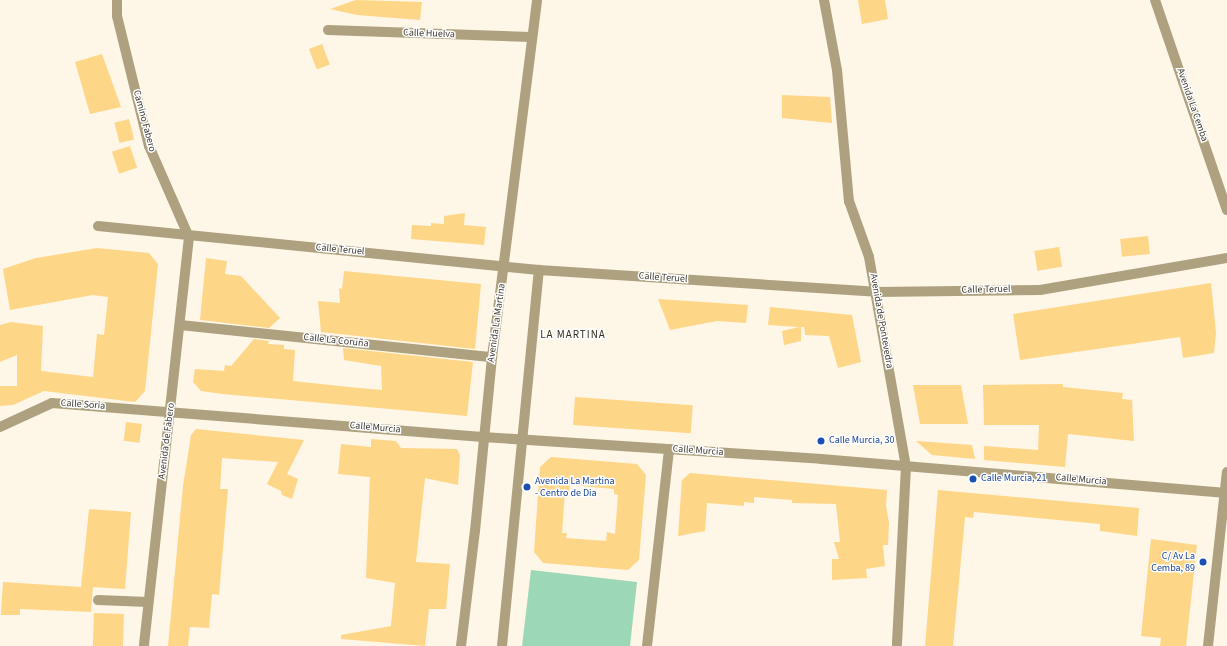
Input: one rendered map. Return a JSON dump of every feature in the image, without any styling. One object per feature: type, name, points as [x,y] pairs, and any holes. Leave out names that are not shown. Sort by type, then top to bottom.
[{"type":"street","name":"Camino Fabero","points":[[117,0],[117,16],[149,146],[189,237]]},
{"type":"street","name":"Avenida La Martina","points":[[461,646],[492,357],[531,37],[537,0]]},
{"type":"street","name":"Avenida de Pontevedra","points":[[824,0],[837,70],[849,201],[864,237],[876,292],[906,466],[897,646]]},
{"type":"street","name":"Avenida La Cemba","points":[[1156,0],[1227,210]]},
{"type":"street","name":"Calle Huelva","points":[[328,30],[531,37]]},
{"type":"street","name":"Calle Teruel","points":[[98,226],[189,237],[539,270],[876,292],[1040,290],[1227,258]]},
{"type":"street","name":"Avenida de Fabero","points":[[144,646],[189,237]]},
{"type":"street","points":[[502,646],[539,270]]},
{"type":"street","name":"Calle La Coruña","points":[[180,325],[492,357]]},
{"type":"street","name":"Calle Soria","points":[[0,427],[52,403],[171,411]]},
{"type":"street","name":"Calle Murcia","points":[[171,411],[523,439],[906,466],[1224,492]]},
{"type":"street","points":[[647,646],[669,449]]},
{"type":"street","points":[[1208,646],[1227,472]]},
{"type":"street","points":[[98,600],[148,602]]},
{"type":"green space","points":[[531,570],[637,582],[630,646],[522,646]]},
{"type":"building","points":[[356,0],[422,2],[420,20],[357,15],[330,9]]},
{"type":"building","points":[[858,0],[885,0],[888,19],[862,24]]},
{"type":"building","points":[[322,44],[330,65],[317,70],[309,49]]},
{"type":"building","points":[[102,54],[121,107],[90,114],[75,62]]},
{"type":"building","points":[[782,95],[830,97],[832,123],[782,118]]},
{"type":"building","points":[[129,119],[134,139],[120,143],[114,123]]},
{"type":"building","points":[[130,146],[137,168],[119,174],[112,152]]},
{"type":"building","points":[[465,213],[464,225],[486,227],[484,245],[411,239],[412,225],[431,226],[431,223],[444,224],[444,216]]},
{"type":"building","points":[[1148,236],[1150,254],[1122,257],[1120,239]]},
{"type":"building","points":[[1059,247],[1062,267],[1037,271],[1034,251]]},
{"type":"building","points":[[97,248],[149,253],[158,264],[145,391],[135,402],[44,391],[13,405],[0,406],[0,386],[17,386],[17,355],[0,362],[0,325],[11,322],[43,326],[41,371],[93,377],[97,334],[104,335],[108,297],[93,295],[10,310],[3,269],[36,258]]},
{"type":"building","points":[[206,258],[227,261],[225,274],[241,276],[280,318],[269,328],[200,320]]},
{"type":"building","points":[[344,271],[481,284],[475,349],[321,332],[318,301],[340,303],[339,288],[342,289]]},
{"type":"building","points":[[1211,283],[1216,333],[1214,353],[1183,358],[1180,337],[1020,360],[1013,314]]},
{"type":"building","points":[[658,299],[748,305],[746,323],[717,321],[670,330]]},
{"type":"building","points":[[770,307],[852,315],[861,362],[838,368],[829,336],[805,335],[804,327],[801,327],[801,341],[784,345],[782,331],[799,327],[768,325]]},
{"type":"building","points":[[254,339],[269,341],[268,344],[284,345],[284,349],[295,350],[293,381],[349,387],[382,390],[381,366],[344,360],[343,348],[473,362],[467,416],[222,394],[201,391],[193,382],[195,369],[224,371],[225,365],[231,366]]},
{"type":"building","points":[[1063,384],[1063,387],[1123,393],[1122,399],[1132,400],[1134,441],[1068,434],[1065,467],[984,460],[984,446],[1038,450],[1039,425],[984,425],[983,385]]},
{"type":"building","points":[[913,385],[961,385],[968,424],[920,424]]},
{"type":"building","points":[[575,397],[693,405],[691,433],[573,425]]},
{"type":"building","points":[[126,422],[142,424],[140,443],[124,441]]},
{"type":"building","points":[[196,429],[304,440],[287,474],[298,479],[292,499],[282,495],[281,491],[267,484],[278,462],[222,458],[220,489],[228,489],[219,595],[212,594],[209,628],[190,627],[188,646],[168,646],[183,486],[191,435]]},
{"type":"building","points":[[371,439],[396,441],[401,448],[457,449],[460,455],[458,485],[425,478],[416,562],[450,564],[446,609],[429,609],[425,646],[341,639],[341,635],[391,626],[395,583],[366,578],[370,477],[338,474],[341,444],[371,447]]},
{"type":"building","points":[[916,441],[972,445],[975,459],[932,455]]},
{"type":"building","points":[[551,457],[637,464],[646,475],[639,560],[628,570],[543,563],[534,552],[540,467]],"holes":[[[570,485],[614,489],[614,494],[618,495],[615,534],[607,532],[606,541],[566,538],[567,533],[562,533],[565,491],[569,491]]]},
{"type":"building","points":[[690,473],[887,490],[886,506],[889,523],[888,545],[883,545],[885,566],[866,569],[867,578],[832,580],[832,559],[839,559],[834,542],[840,542],[836,504],[792,503],[792,500],[754,497],[754,503],[744,502],[744,506],[707,503],[705,531],[678,536],[682,480]]},
{"type":"building","points":[[938,490],[1139,508],[1137,536],[1100,531],[1100,524],[974,512],[973,518],[965,517],[953,646],[925,646]]},
{"type":"building","points":[[89,509],[131,512],[125,589],[93,587],[91,612],[20,609],[20,615],[1,615],[3,582],[81,587]]},
{"type":"building","points":[[1151,539],[1197,545],[1186,646],[1160,646],[1161,638],[1141,636]]},
{"type":"building","points":[[94,613],[124,614],[123,646],[93,646]]},
{"type":"place","name":"Calle Murcia, 30","points":[[821,441]]},
{"type":"place","name":"Calle Murcia, 21","points":[[973,479]]},
{"type":"place","name":"Avenida La Martina - Centro de Dia","points":[[527,487]]},
{"type":"place","name":"C/ Av La Cemba, 89","points":[[1203,562]]},
{"type":"district","name":"LA MARTINA","points":[[573,335]]}]
